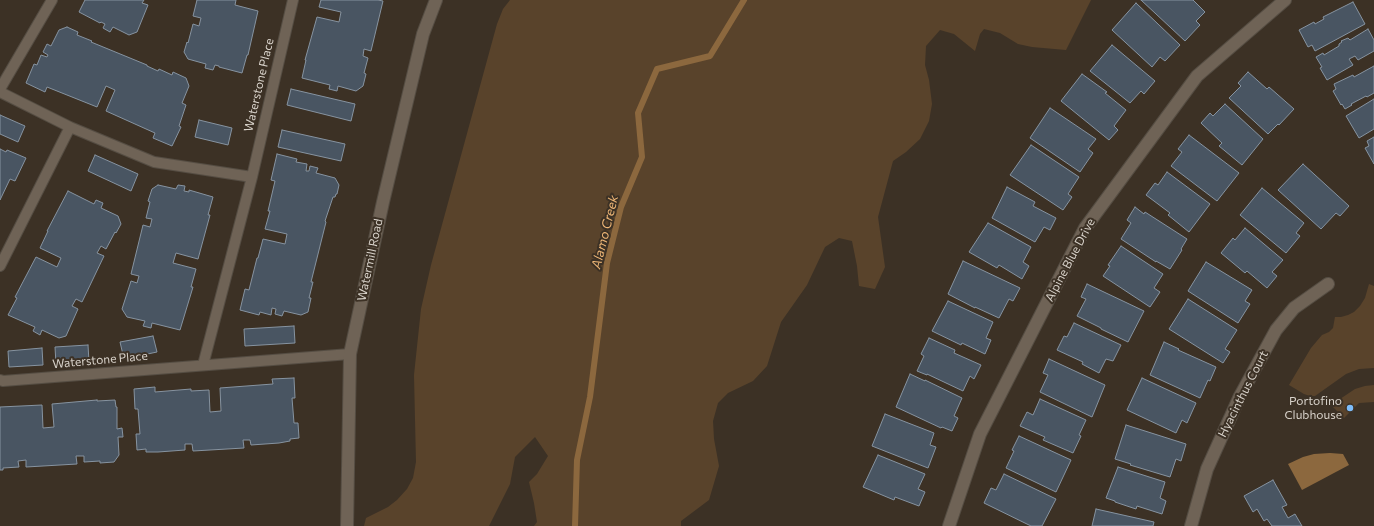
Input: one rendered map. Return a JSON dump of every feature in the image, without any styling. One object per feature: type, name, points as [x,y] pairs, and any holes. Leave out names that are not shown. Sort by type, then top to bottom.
[{"type":"street","name":"Watermill Road","points":[[346,526],[350,354],[383,202],[423,34],[436,0]]},
{"type":"street","name":"Alpine Blue Drive","points":[[949,526],[980,434],[1085,228],[1197,76],[1285,0]]},
{"type":"street","name":"Hyacinthus Court","points":[[1191,526],[1207,469],[1240,396],[1276,330],[1294,308],[1328,284]]},
{"type":"lane","points":[[0,88],[52,0]]},
{"type":"lane","name":"Waterstone Place","points":[[203,365],[252,177],[293,0]]},
{"type":"lane","points":[[0,92],[70,127],[154,162],[252,177]]},
{"type":"lane","points":[[0,266],[70,127]]},
{"type":"lane","name":"Waterstone Place","points":[[0,380],[3,381],[350,354]]},
{"type":"shaded area","points":[[510,0],[1091,0],[1066,50],[1032,47],[1018,44],[1000,33],[984,29],[980,34],[975,51],[954,34],[940,30],[926,46],[925,65],[929,80],[932,104],[929,121],[920,139],[906,152],[893,161],[878,217],[885,267],[875,289],[859,286],[852,241],[839,238],[825,247],[807,285],[781,322],[767,366],[753,381],[728,393],[718,403],[713,421],[714,439],[719,466],[709,500],[681,521],[681,526],[534,526],[537,522],[529,482],[537,474],[548,456],[535,437],[515,457],[510,484],[489,526],[364,526],[366,518],[388,507],[397,500],[407,489],[413,478],[416,462],[414,375],[421,309],[431,265],[497,24],[503,9]]},
{"type":"shaded area","points":[[1369,284],[1374,286],[1374,368],[1359,369],[1346,374],[1315,396],[1304,394],[1289,385],[1311,348],[1322,335],[1329,332],[1333,328],[1335,317],[1348,315],[1360,306],[1365,298]]},
{"type":"shaded area","points":[[1374,385],[1374,402],[1359,403],[1344,418],[1331,405],[1355,389]]},
{"type":"shaded area","points":[[1314,454],[1343,454],[1349,465],[1302,490],[1288,464]]},
{"type":"building","points":[[85,0],[144,0],[142,3],[148,5],[137,32],[129,35],[113,27],[110,32],[103,28],[105,24],[79,12]]},
{"type":"building","points":[[197,0],[236,0],[235,5],[258,11],[248,55],[242,73],[215,65],[213,70],[205,68],[206,64],[188,59],[184,52],[187,42],[188,43],[193,24],[199,26],[201,18],[193,16]]},
{"type":"building","points":[[321,0],[383,1],[371,51],[364,49],[363,56],[368,58],[364,73],[366,74],[363,86],[356,91],[338,86],[337,91],[329,89],[330,85],[302,78],[305,60],[317,17],[339,22],[341,12],[319,7]]},
{"type":"building","points":[[1141,0],[1193,0],[1205,12],[1196,21],[1200,25],[1185,41]]},
{"type":"building","points":[[1353,2],[1365,24],[1315,51],[1312,45],[1308,47],[1299,30],[1314,22],[1315,24],[1324,19],[1323,17]]},
{"type":"building","points":[[1136,3],[1180,45],[1165,61],[1160,57],[1152,67],[1112,30]]},
{"type":"building","points":[[67,27],[78,32],[77,35],[92,41],[91,42],[158,71],[159,69],[172,75],[173,72],[186,78],[189,86],[182,103],[186,105],[179,126],[181,127],[172,146],[153,138],[155,133],[106,111],[115,90],[106,86],[97,107],[47,87],[45,92],[26,83],[34,64],[37,65],[41,55],[47,57],[48,55],[43,52],[47,44],[51,46],[59,30]]},
{"type":"building","points":[[1368,29],[1374,40],[1374,51],[1358,60],[1355,56],[1349,59],[1353,65],[1327,80],[1316,57],[1323,53],[1324,55],[1339,46],[1342,42],[1341,41],[1348,38],[1350,40]]},
{"type":"building","points":[[1112,45],[1155,81],[1144,94],[1141,91],[1130,103],[1090,71]]},
{"type":"building","points":[[1374,66],[1374,93],[1351,104],[1352,105],[1345,109],[1333,91],[1336,89],[1334,84],[1353,75],[1354,77]]},
{"type":"building","points":[[1248,72],[1267,89],[1269,87],[1294,109],[1268,134],[1229,98],[1241,86],[1238,83]]},
{"type":"building","points":[[1082,74],[1107,92],[1105,93],[1126,110],[1114,126],[1118,130],[1109,140],[1061,101]]},
{"type":"building","points":[[291,89],[355,104],[351,121],[287,105]]},
{"type":"building","points":[[1374,99],[1374,129],[1359,138],[1346,116]]},
{"type":"building","points":[[1225,104],[1263,139],[1242,165],[1219,146],[1222,143],[1201,123],[1210,113],[1213,116]]},
{"type":"building","points":[[1050,108],[1096,139],[1088,149],[1093,153],[1080,172],[1030,138]]},
{"type":"building","points":[[0,115],[25,126],[18,142],[0,134]]},
{"type":"building","points":[[199,120],[232,128],[228,145],[195,137]]},
{"type":"building","points":[[282,130],[345,144],[341,161],[278,147]]},
{"type":"building","points":[[1189,135],[1239,173],[1217,201],[1171,166],[1182,152],[1178,149]]},
{"type":"building","points":[[1374,137],[1374,164],[1365,148],[1369,146],[1367,141]]},
{"type":"building","points":[[1031,145],[1079,177],[1068,194],[1072,197],[1063,210],[1010,175]]},
{"type":"building","points":[[0,149],[6,152],[7,150],[26,158],[15,181],[10,179],[0,200]]},
{"type":"building","points":[[277,154],[297,159],[296,162],[307,164],[306,171],[309,171],[310,166],[318,168],[316,173],[335,178],[339,185],[337,194],[333,197],[325,221],[311,282],[313,282],[309,298],[311,298],[308,312],[301,315],[284,311],[282,316],[275,314],[276,309],[272,308],[271,315],[260,312],[259,315],[240,310],[245,289],[249,290],[263,239],[285,244],[287,234],[265,229],[270,211],[268,211],[275,181],[271,180]]},
{"type":"building","points":[[95,155],[138,174],[131,191],[88,171]]},
{"type":"building","points":[[1303,164],[1349,206],[1340,216],[1336,213],[1321,229],[1278,190]]},
{"type":"building","points":[[1167,172],[1210,204],[1189,232],[1168,215],[1170,213],[1146,195],[1155,183],[1158,185]]},
{"type":"building","points":[[158,185],[176,189],[178,185],[185,186],[184,191],[189,192],[189,190],[213,197],[208,215],[210,215],[198,259],[176,253],[173,263],[196,269],[191,287],[193,287],[180,330],[152,323],[151,328],[143,326],[145,321],[127,317],[122,309],[131,281],[137,283],[139,276],[131,274],[143,225],[150,227],[152,219],[146,218],[150,202],[148,201],[152,189]]},
{"type":"building","points":[[1007,187],[1035,202],[1033,206],[1056,218],[1050,230],[1044,227],[1035,242],[992,218]]},
{"type":"building","points":[[1262,188],[1304,223],[1296,233],[1300,236],[1286,253],[1240,215]]},
{"type":"building","points":[[68,191],[94,204],[96,200],[103,203],[101,208],[118,216],[121,224],[106,249],[101,246],[97,253],[104,256],[82,302],[76,299],[72,306],[78,309],[66,336],[59,338],[42,330],[40,335],[33,331],[35,327],[8,315],[17,298],[15,297],[36,257],[57,267],[61,258],[40,248],[47,231]]},
{"type":"building","points":[[1135,207],[1144,214],[1145,212],[1187,239],[1170,269],[1156,262],[1121,239],[1131,223],[1127,220]]},
{"type":"building","points":[[988,223],[1031,247],[1023,262],[1029,266],[1022,279],[999,265],[997,268],[969,252]]},
{"type":"building","points":[[1245,228],[1283,260],[1272,272],[1277,276],[1267,288],[1247,271],[1245,273],[1221,253],[1233,238],[1235,240]]},
{"type":"building","points":[[1121,246],[1163,274],[1154,288],[1160,292],[1150,307],[1103,276],[1110,266],[1108,265]]},
{"type":"building","points":[[963,261],[1020,288],[1013,301],[1009,299],[999,318],[948,294]]},
{"type":"building","points":[[1206,262],[1252,290],[1245,301],[1250,304],[1238,323],[1188,291]]},
{"type":"building","points":[[1087,284],[1144,311],[1128,342],[1077,316],[1086,299],[1081,297]]},
{"type":"building","points":[[1188,299],[1237,330],[1225,349],[1230,352],[1223,363],[1169,329]]},
{"type":"building","points":[[948,301],[993,322],[986,338],[991,340],[985,354],[962,343],[961,345],[932,331]]},
{"type":"building","points":[[1074,323],[1121,345],[1113,361],[1106,359],[1099,373],[1082,364],[1083,362],[1057,350],[1064,336],[1067,337]]},
{"type":"building","points":[[294,326],[295,343],[245,346],[244,329]]},
{"type":"building","points":[[153,336],[157,352],[124,359],[120,342]]},
{"type":"building","points":[[929,338],[955,350],[954,353],[981,365],[974,379],[970,376],[963,391],[927,374],[917,371],[924,356],[921,354]]},
{"type":"building","points":[[1164,342],[1216,367],[1200,398],[1150,375]]},
{"type":"building","points":[[88,345],[89,362],[56,364],[55,347]]},
{"type":"building","points":[[42,348],[43,365],[9,367],[8,351]]},
{"type":"building","points":[[1049,359],[1105,385],[1092,417],[1040,392],[1048,375],[1043,373]]},
{"type":"building","points":[[910,374],[962,398],[954,416],[958,418],[952,431],[942,427],[941,428],[896,407]]},
{"type":"building","points":[[294,378],[295,398],[292,398],[294,423],[298,423],[299,438],[290,439],[290,441],[279,443],[251,445],[250,440],[243,440],[244,448],[193,451],[192,444],[185,444],[185,450],[146,452],[146,449],[137,450],[136,434],[140,434],[138,409],[135,409],[134,389],[155,387],[155,392],[191,389],[191,391],[209,390],[210,412],[221,411],[220,388],[273,384],[272,379]]},
{"type":"building","points":[[1142,378],[1196,403],[1187,423],[1182,420],[1176,433],[1127,410]]},
{"type":"building","points":[[1040,399],[1086,420],[1079,435],[1081,436],[1073,453],[1043,440],[1045,437],[1020,426],[1027,412],[1033,415]]},
{"type":"building","points":[[115,400],[117,407],[117,429],[122,428],[123,437],[118,437],[119,455],[114,462],[84,462],[84,456],[76,456],[77,464],[26,467],[26,460],[18,461],[19,467],[3,468],[3,470],[0,470],[0,407],[42,405],[43,428],[54,427],[52,404]]},
{"type":"building","points":[[885,414],[934,433],[930,445],[936,447],[928,468],[872,446]]},
{"type":"building","points":[[1126,425],[1186,444],[1181,461],[1176,459],[1170,477],[1115,459]]},
{"type":"building","points":[[1019,436],[1071,460],[1056,492],[1006,468],[1014,451],[1012,450]]},
{"type":"building","points":[[878,455],[925,474],[918,489],[925,492],[919,506],[895,497],[894,500],[863,487]]},
{"type":"building","points":[[1118,467],[1165,482],[1160,498],[1166,501],[1162,514],[1137,506],[1136,509],[1106,498]]},
{"type":"building","points":[[1004,474],[1056,499],[1042,526],[1031,526],[984,503],[991,488],[996,490]]},
{"type":"building","points":[[1273,480],[1287,505],[1282,507],[1288,518],[1295,514],[1302,526],[1272,526],[1267,519],[1264,521],[1257,509],[1253,512],[1244,496]]},
{"type":"building","points":[[1096,509],[1154,522],[1153,526],[1092,526]]},
{"type":"waterway","name":"Alamo Creek","points":[[575,526],[577,460],[590,397],[607,263],[621,207],[642,157],[638,113],[657,69],[710,56],[744,0]]},
{"type":"place","name":"Portofino Clubhouse","points":[[1350,408]]}]
